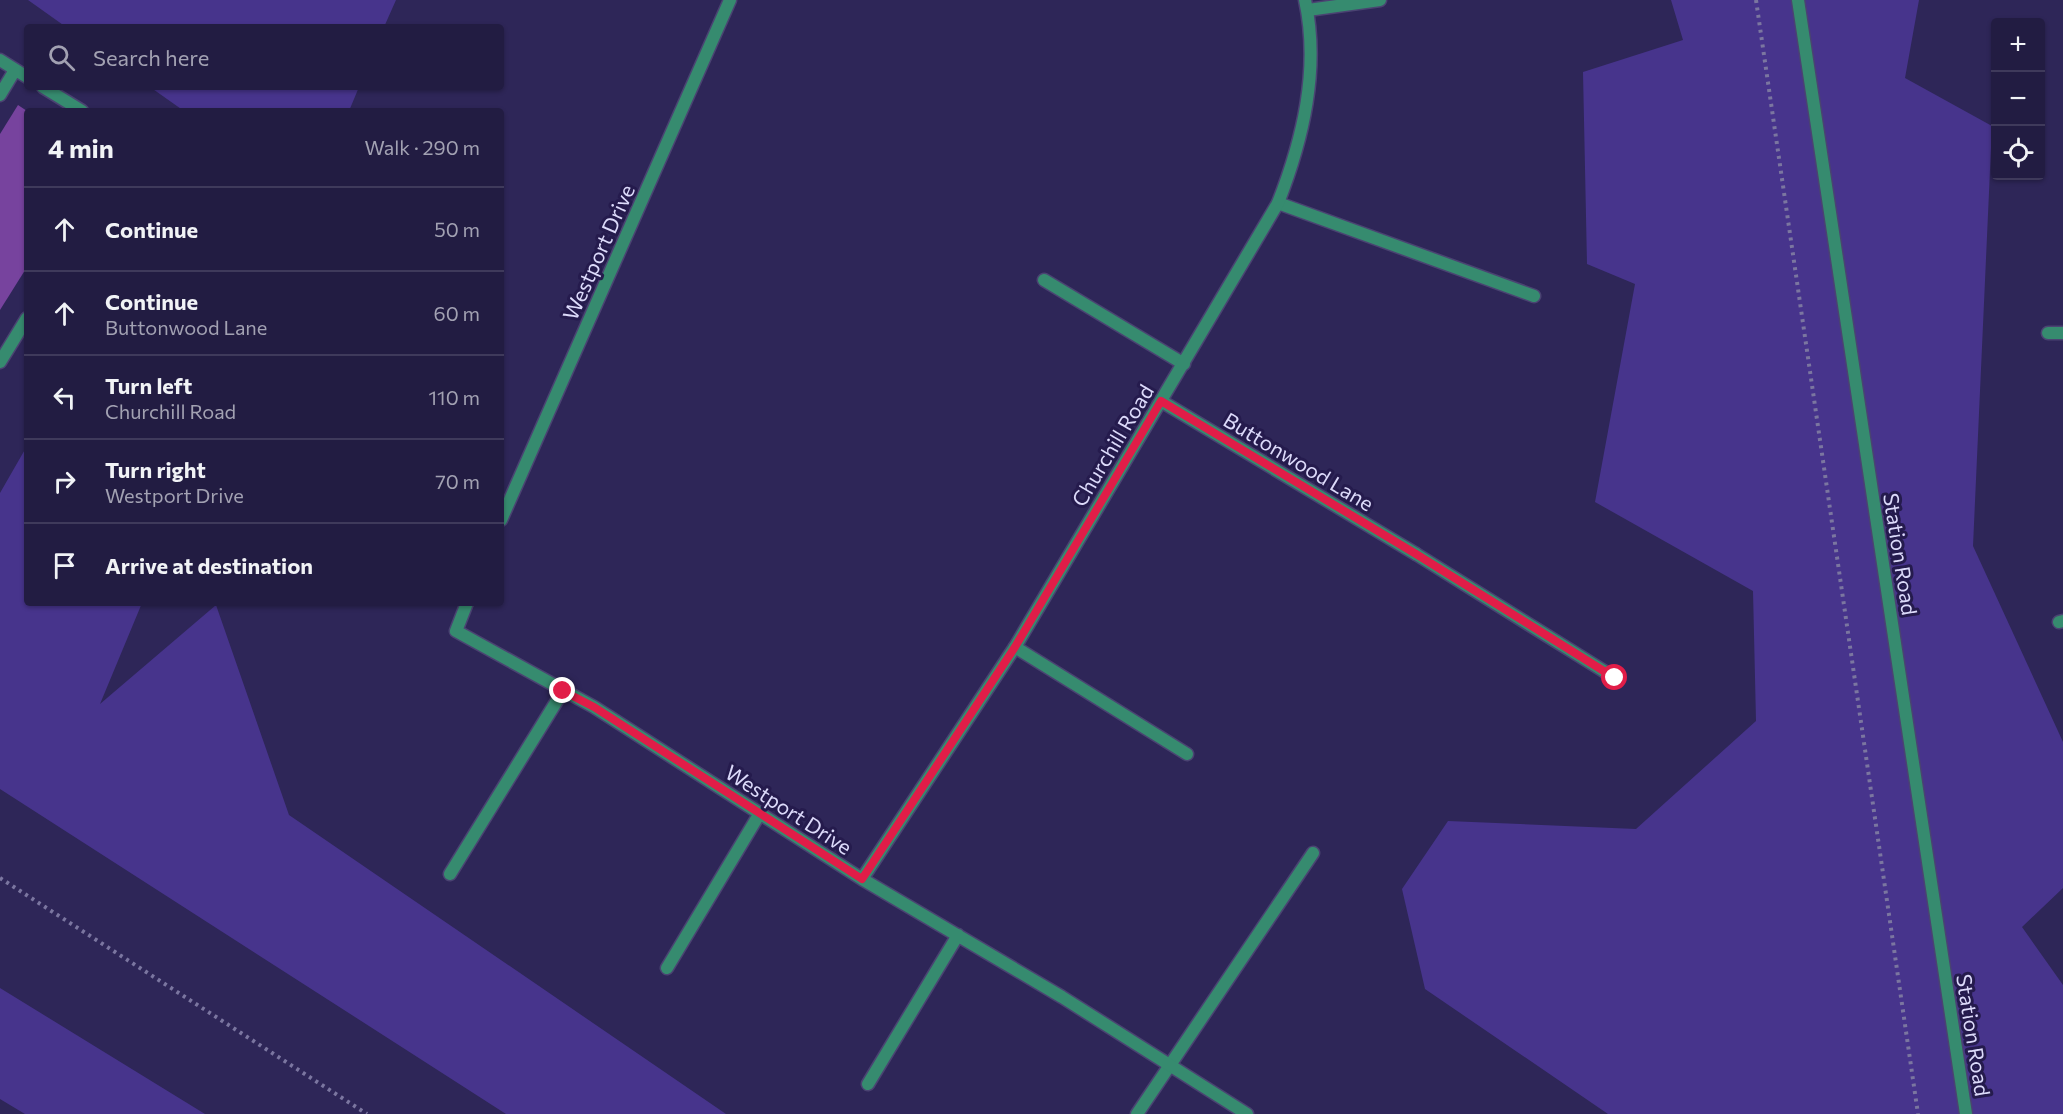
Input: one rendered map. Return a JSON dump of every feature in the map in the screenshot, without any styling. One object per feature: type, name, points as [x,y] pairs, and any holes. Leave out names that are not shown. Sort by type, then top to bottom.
[{"type":"street","name":"Westport Drive","points":[[504,513],[730,0]]},
{"type":"street","points":[[1307,5],[1380,0]]},
{"type":"street","name":"Station Road","points":[[1798,0],[1966,1114]]},
{"type":"street","name":"Churchill Road","points":[[862,879],[1015,647],[1278,203],[1295,160],[1308,104],[1310,53],[1307,5]]},
{"type":"street","points":[[0,60],[24,75]]},
{"type":"street","points":[[0,94],[15,70]]},
{"type":"street","points":[[48,90],[77,108]]},
{"type":"street","points":[[1278,203],[1534,296]]},
{"type":"street","points":[[1044,280],[1184,364]]},
{"type":"street","points":[[0,362],[24,323]]},
{"type":"street","points":[[2048,333],[2063,333]]},
{"type":"street","name":"Buttonwood Lane","points":[[1161,401],[1416,554],[1615,678]]},
{"type":"street","name":"Westport Drive","points":[[466,606],[456,631],[594,707],[862,879],[1169,1063],[1247,1114]]},
{"type":"street","points":[[1015,647],[1187,754]]},
{"type":"street","points":[[450,874],[563,691]]},
{"type":"street","points":[[667,968],[760,813]]},
{"type":"street","points":[[1137,1114],[1169,1063],[1313,853]]},
{"type":"street","points":[[868,1084],[958,935]]},
{"type":"path","points":[[1756,0],[1918,1114]]},
{"type":"path","points":[[0,878],[367,1114]]},
{"type":"shaded area","points":[[28,0],[396,0],[385,24],[62,24]]},
{"type":"shaded area","points":[[1671,0],[1919,0],[1905,78],[1991,125],[1973,546],[2063,742],[2063,888],[2022,927],[2063,985],[2063,1114],[1608,1114],[1425,989],[1402,889],[1448,821],[1636,829],[1756,721],[1753,591],[1595,502],[1635,284],[1587,264],[1583,72],[1683,40]]},
{"type":"shaded area","points":[[154,90],[358,90],[350,108],[180,108]]},
{"type":"shaded area","points":[[24,451],[24,606],[141,606],[100,704],[216,606],[289,815],[726,1114],[506,1114],[0,789],[0,493]]},
{"type":"shaded area","points":[[0,988],[205,1114],[25,1114],[0,1099]]},
{"type":"building","points":[[18,105],[24,109],[24,272],[0,310],[0,134]]},
{"type":"route","points":[[563,691],[594,707],[862,879],[1015,647],[1161,401],[1416,554],[1615,678]]}]
